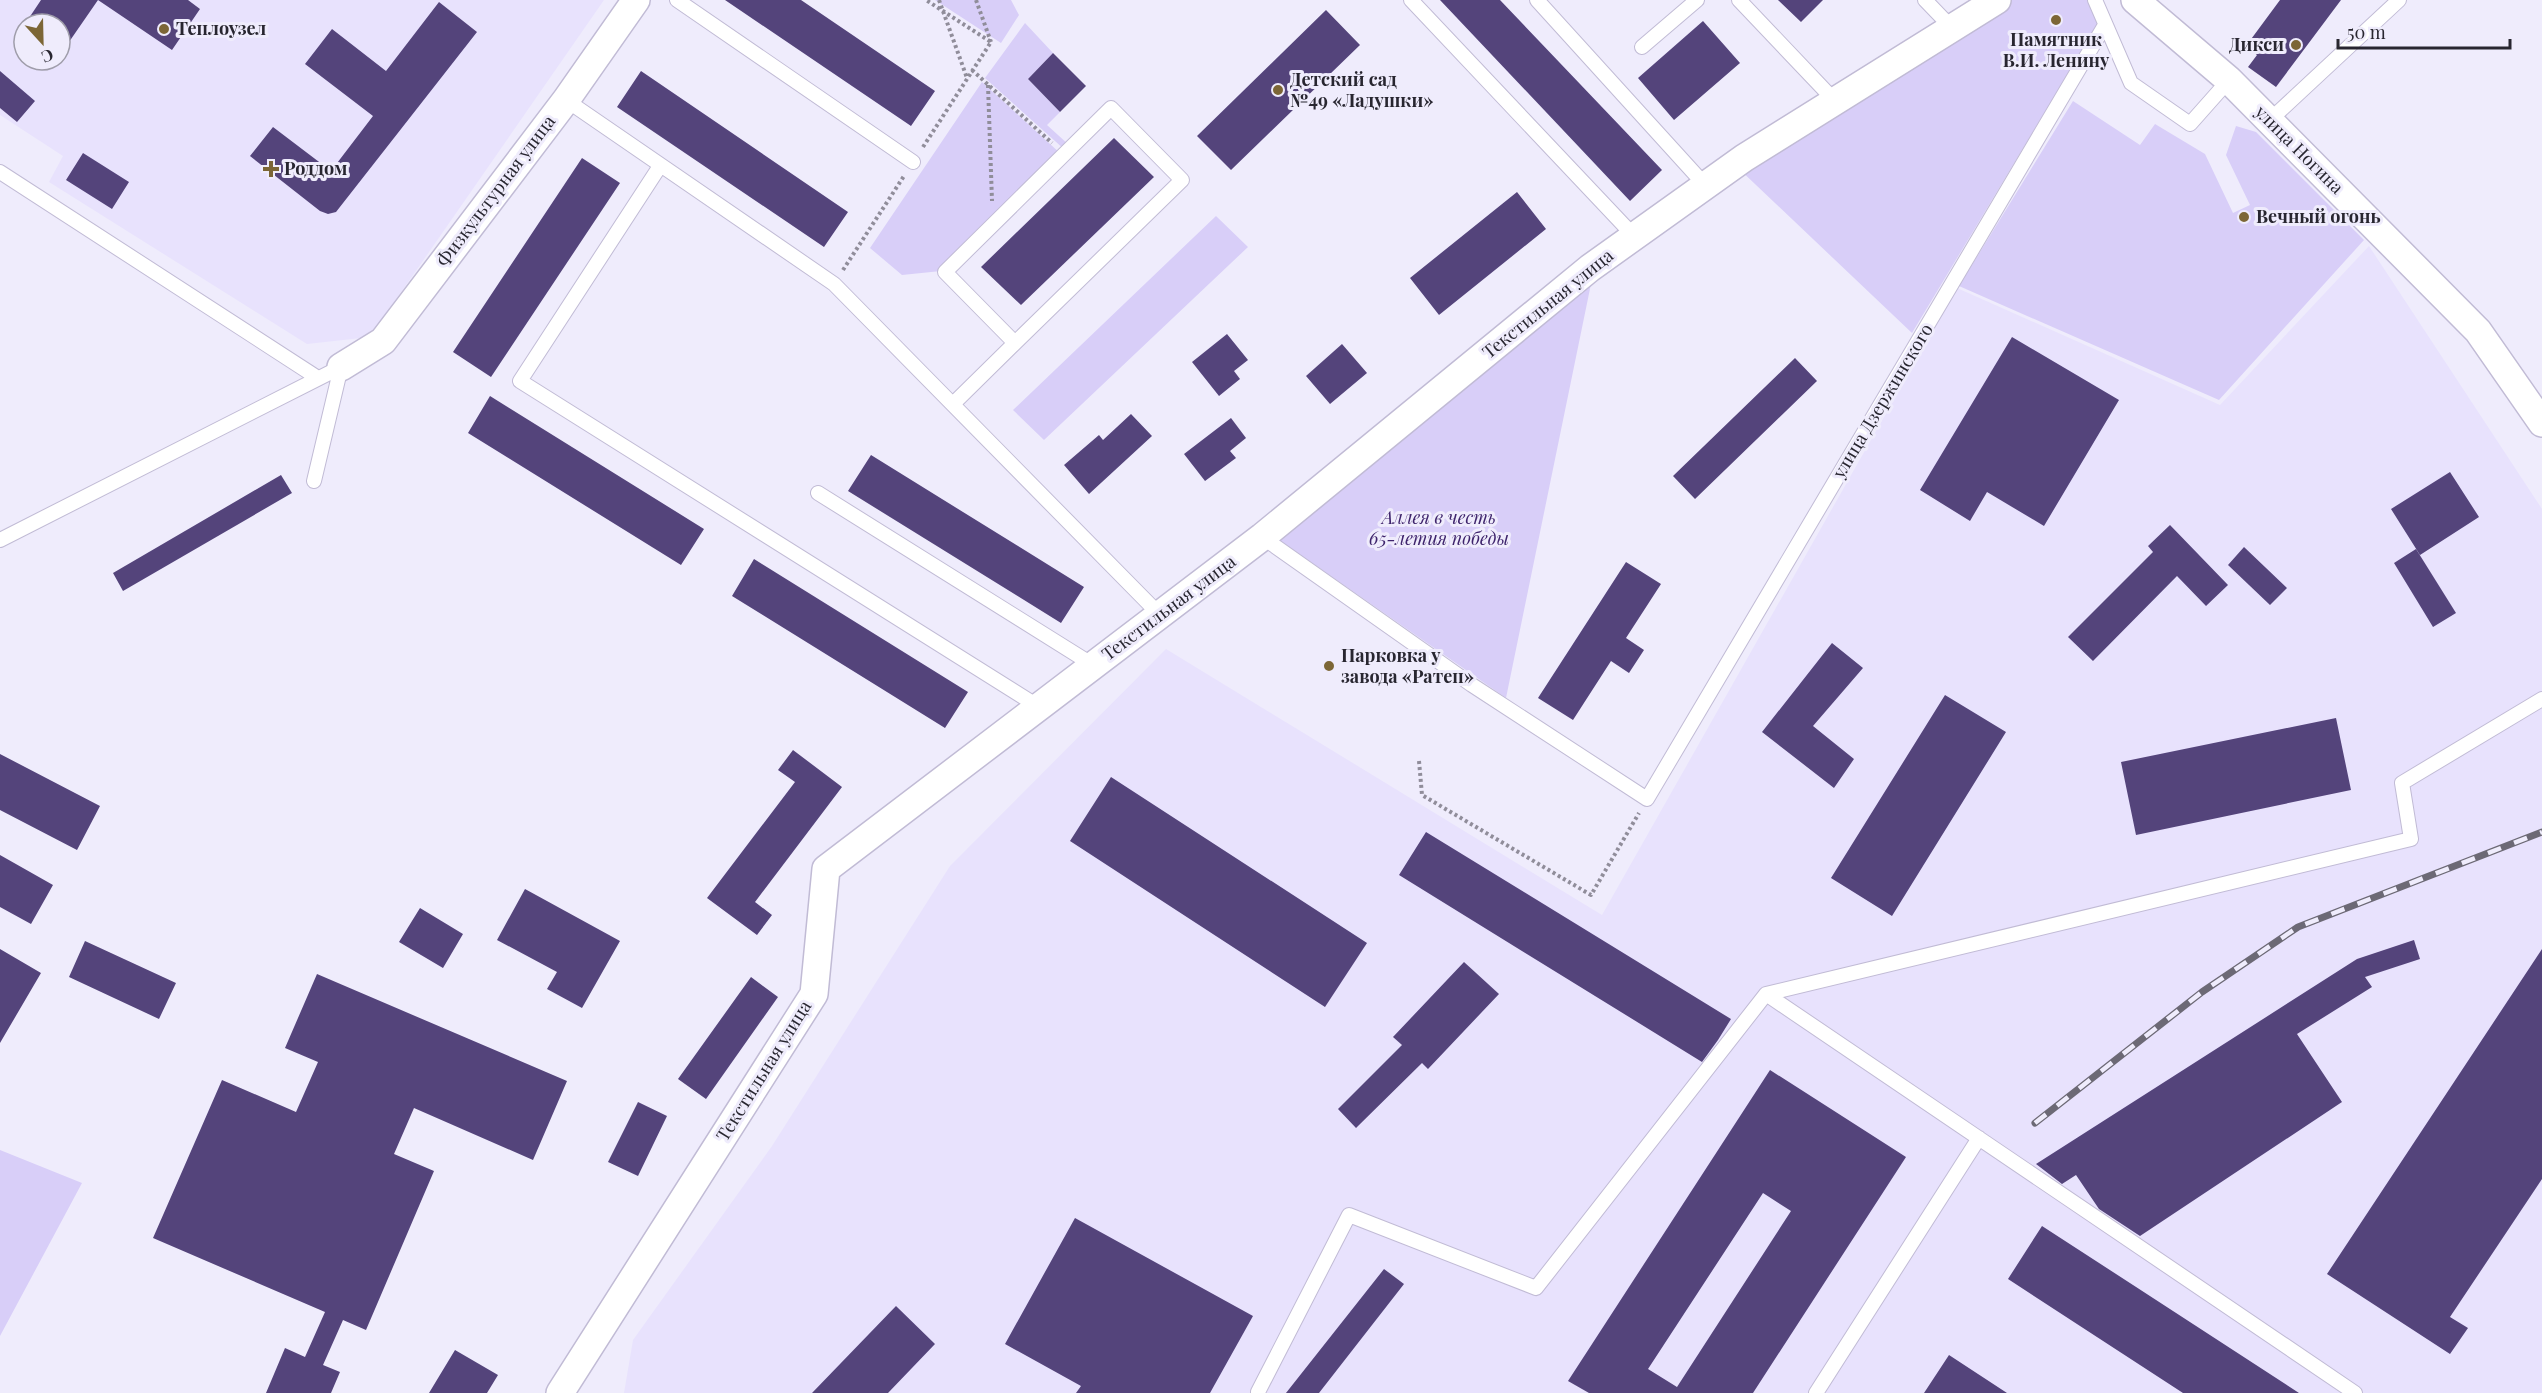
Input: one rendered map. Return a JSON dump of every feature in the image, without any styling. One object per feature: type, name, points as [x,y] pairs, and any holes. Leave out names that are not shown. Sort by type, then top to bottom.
[{"type":"street","name":"Физкультурная улица","points":[[329,373],[382,341],[566,100],[636,0]]},
{"type":"street","name":"Текстильная улица","points":[[560,1393],[814,994],[826,869],[1262,537],[1590,268],[1744,158],[1997,0]]},
{"type":"street","name":"улица Ногина","points":[[2134,0],[2229,80],[2478,331],[2542,423]]},
{"type":"lane","points":[[677,0],[913,162]]},
{"type":"lane","points":[[1411,0],[1634,236]]},
{"type":"lane","points":[[1537,0],[1705,186]]},
{"type":"lane","points":[[1642,47],[1697,0]]},
{"type":"lane","points":[[1739,0],[1835,101]]},
{"type":"lane","points":[[1925,0],[1952,28]]},
{"type":"lane","points":[[2095,0],[2131,83],[2190,124],[2229,80]]},
{"type":"lane","points":[[2270,120],[2399,0]]},
{"type":"lane","name":"улица Дзержинского","points":[[1647,799],[2105,25]]},
{"type":"lane","points":[[566,100],[834,284],[1160,615]]},
{"type":"lane","points":[[953,404],[1182,180],[1111,108],[945,272],[1015,343]]},
{"type":"lane","points":[[660,166],[520,381],[1039,707]]},
{"type":"lane","points":[[0,172],[329,373]]},
{"type":"lane","points":[[314,480],[329,373]]},
{"type":"lane","points":[[0,540],[329,373]]},
{"type":"lane","points":[[818,493],[1094,665]]},
{"type":"lane","points":[[1262,537],[1472,685],[1647,799]]},
{"type":"lane","points":[[1258,1392],[1349,1215],[1536,1288],[1766,994],[2411,839],[2402,783],[2542,699]]},
{"type":"lane","points":[[1766,994],[2355,1393]]},
{"type":"lane","points":[[1816,1393],[1978,1138]]},
{"type":"path","points":[[926,0],[991,42]]},
{"type":"path","points":[[939,0],[967,78]]},
{"type":"path","points":[[976,0],[991,42]]},
{"type":"path","points":[[834,284],[991,42]]},
{"type":"path","points":[[972,70],[1064,154]]},
{"type":"path","points":[[988,85],[993,224]]},
{"type":"path","points":[[1419,761],[1422,795],[1591,895],[1647,799]]},
{"type":"shaded area","name":"Роддом","points":[[0,0],[604,0],[370,337],[307,344],[49,182],[63,156],[0,115]]},
{"type":"shaded area","points":[[2369,246],[2542,509],[2542,1393],[624,1393],[633,1340],[772,1146],[950,866],[1166,649],[1602,915],[1957,288],[2220,405]]},
{"type":"green space","points":[[935,0],[1011,0],[1019,15],[1001,43]]},
{"type":"green space","points":[[2005,0],[2095,0],[2099,22],[1912,333],[1736,166]]},
{"type":"green space","points":[[1025,23],[1053,53],[1028,79],[1060,112],[1047,125],[1069,145],[1065,150],[985,78]]},
{"type":"green space","points":[[982,82],[1061,154],[941,271],[902,275],[870,248]]},
{"type":"green space","points":[[2073,101],[2140,145],[2155,124],[2205,154],[2233,213],[2250,205],[2226,155],[2236,126],[2256,132],[2364,240],[2219,400],[1959,286]]},
{"type":"green space","points":[[1216,216],[1248,247],[1044,440],[1013,410]]},
{"type":"green space","name":"Аллея в честь 65-летия победы","points":[[1592,279],[1506,698],[1272,535]]},
{"type":"green space","points":[[0,1150],[82,1183],[0,1336]]},
{"type":"building","points":[[41,0],[98,0],[72,38],[72,12],[33,12]]},
{"type":"building","name":"Теплоузел","points":[[98,0],[188,0],[200,9],[172,50]]},
{"type":"building","points":[[725,0],[801,0],[935,91],[911,126]]},
{"type":"building","points":[[1440,0],[1500,0],[1662,170],[1630,201]]},
{"type":"building","points":[[1778,0],[1823,0],[1801,22]]},
{"type":"building","points":[[2280,0],[2341,0],[2276,87],[2248,67],[2257,55],[2246,46]]},
{"type":"building","points":[[439,2],[477,32],[336,212],[328,214],[320,211],[250,156],[273,127],[331,171],[373,116],[305,64],[332,29],[386,71]]},
{"type":"building","name":"Детский сад №49 «Ладушки»","points":[[1326,10],[1360,45],[1231,170],[1197,136]]},
{"type":"building","points":[[1703,21],[1740,63],[1674,120],[1638,78]]},
{"type":"building","points":[[1053,53],[1086,86],[1060,112],[1028,79]]},
{"type":"building","points":[[0,71],[35,101],[17,122],[0,108]]},
{"type":"building","points":[[641,71],[848,212],[824,247],[617,107]]},
{"type":"building","points":[[1114,138],[1154,177],[1021,305],[981,267]]},
{"type":"building","points":[[83,153],[129,182],[112,209],[66,180]]},
{"type":"building","points":[[582,158],[620,183],[491,377],[453,352]]},
{"type":"building","points":[[1517,192],[1546,229],[1439,315],[1410,278]]},
{"type":"building","points":[[1227,334],[1248,360],[1234,371],[1240,379],[1219,396],[1192,362]]},
{"type":"building","points":[[2012,337],[2119,400],[2044,526],[1987,492],[1970,521],[1920,490]]},
{"type":"building","points":[[1342,344],[1367,373],[1330,404],[1306,376]]},
{"type":"building","points":[[1795,358],[1817,381],[1695,499],[1673,476]]},
{"type":"building","points":[[490,396],[704,529],[681,565],[468,433]]},
{"type":"building","points":[[1131,414],[1152,436],[1089,494],[1064,465],[1099,435],[1103,440]]},
{"type":"building","points":[[1231,418],[1246,438],[1230,451],[1236,458],[1205,481],[1184,454]]},
{"type":"building","points":[[871,455],[1084,587],[1061,623],[848,491]]},
{"type":"building","points":[[2450,472],[2479,517],[2420,555],[2391,509]]},
{"type":"building","points":[[281,475],[292,493],[123,591],[113,573]]},
{"type":"building","points":[[2170,525],[2228,585],[2206,606],[2177,576],[2093,661],[2068,637],[2153,552],[2148,546]]},
{"type":"building","points":[[2244,547],[2287,588],[2270,605],[2228,565]]},
{"type":"building","points":[[2416,549],[2456,613],[2433,627],[2394,563]]},
{"type":"building","points":[[754,559],[968,692],[945,728],[732,596]]},
{"type":"building","points":[[1626,562],[1661,584],[1626,638],[1644,650],[1629,673],[1611,661],[1573,720],[1538,698]]},
{"type":"building","points":[[1832,643],[1863,668],[1813,726],[1854,759],[1834,788],[1762,732]]},
{"type":"building","points":[[1945,695],[2006,732],[1892,916],[1831,878]]},
{"type":"building","points":[[2336,718],[2351,790],[2136,835],[2121,762]]},
{"type":"building","points":[[793,750],[842,787],[755,902],[772,915],[757,935],[707,898],[795,782],[778,770]]},
{"type":"building","points":[[0,754],[100,806],[77,850],[0,810]]},
{"type":"building","points":[[1111,777],[1367,943],[1325,1007],[1070,841]]},
{"type":"building","points":[[1426,832],[1731,1019],[1702,1062],[1399,875]]},
{"type":"building","points":[[0,855],[53,885],[31,924],[0,907]]},
{"type":"building","points":[[525,889],[620,941],[582,1008],[547,989],[557,972],[497,940]]},
{"type":"building","points":[[420,908],[463,934],[443,968],[399,942]]},
{"type":"building","points":[[2414,940],[2420,959],[2365,977],[2372,987],[2297,1034],[2342,1102],[2140,1236],[2099,1209],[2076,1175],[2062,1184],[2036,1164],[2357,959]]},
{"type":"building","points":[[85,941],[176,983],[159,1019],[69,977]]},
{"type":"building","points":[[0,949],[41,973],[0,1043]]},
{"type":"building","points":[[2542,949],[2542,1179],[2450,1317],[2468,1328],[2450,1354],[2327,1274]]},
{"type":"building","points":[[1464,962],[1499,994],[1428,1069],[1422,1063],[1356,1128],[1338,1109],[1402,1045],[1393,1037]]},
{"type":"building","points":[[317,974],[567,1081],[533,1160],[414,1108],[394,1154],[434,1171],[366,1330],[343,1320],[323,1365],[340,1372],[331,1393],[266,1393],[285,1348],[305,1357],[325,1312],[153,1238],[222,1080],[296,1112],[318,1062],[285,1048]]},
{"type":"building","points":[[751,977],[778,997],[706,1099],[678,1079]]},
{"type":"building","points":[[1770,1070],[1906,1157],[1753,1393],[1589,1393],[1568,1381]],"holes":[[[1763,1193],[1791,1211],[1677,1387],[1648,1369]]]},
{"type":"building","points":[[638,1102],[667,1116],[638,1176],[608,1162]]},
{"type":"building","points":[[1075,1218],[1253,1316],[1210,1393],[1076,1393],[1081,1386],[1005,1344]]},
{"type":"building","points":[[2042,1226],[2299,1393],[2183,1393],[2008,1279]]},
{"type":"building","points":[[1384,1269],[1404,1284],[1319,1393],[1286,1393]]},
{"type":"building","points":[[896,1306],[935,1344],[888,1393],[812,1393]]},
{"type":"building","points":[[455,1350],[498,1375],[487,1393],[429,1393]]},
{"type":"building","points":[[1949,1355],[2007,1393],[1924,1393]]},
{"type":"railway","points":[[2035,1123],[2202,992],[2298,927],[2542,832]]},
{"type":"place","name":"Памятник В.И. Ленину","points":[[2056,20]]},
{"type":"place","name":"Теплоузел","points":[[164,29]]},
{"type":"place","name":"Дикси","points":[[2296,45]]},
{"type":"place","name":"Детский сад №49 «Ладушки»","points":[[1278,90]]},
{"type":"place","name":"Роддом","points":[[271,169]]},
{"type":"place","name":"Вечный огонь","points":[[2244,217]]},
{"type":"place","name":"Парковка у завода «Ратеп»","points":[[1329,666]]}]
